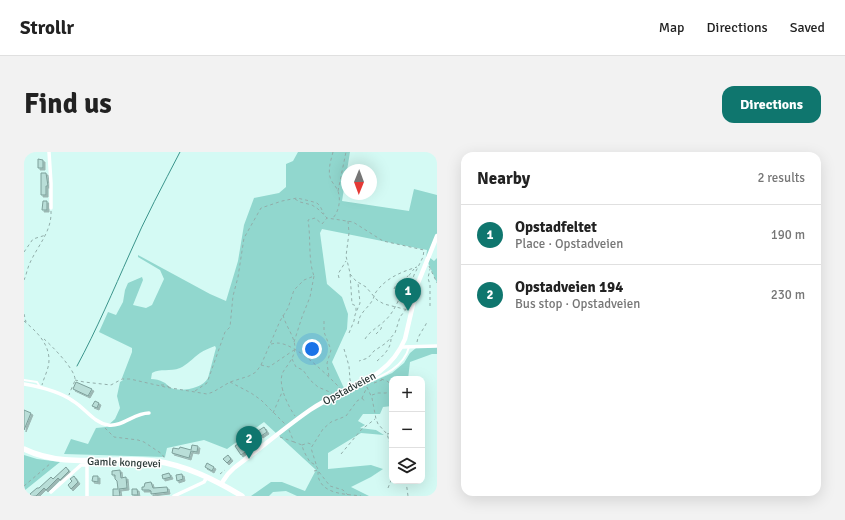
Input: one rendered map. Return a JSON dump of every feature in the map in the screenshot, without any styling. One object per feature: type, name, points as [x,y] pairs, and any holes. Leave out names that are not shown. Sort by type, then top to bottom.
[{"type":"main road","name":"Gamle kongevei","points":[[24,449],[52,458],[87,463],[153,461],[183,467],[207,477],[242,496]]},
{"type":"street","points":[[49,152],[51,208]]},
{"type":"street","name":"Opstadveien","points":[[221,484],[231,471],[297,419],[343,389],[378,374],[395,357],[402,347],[409,325],[416,289],[437,236]]},
{"type":"street","points":[[402,347],[437,346]]},
{"type":"street","points":[[24,384],[41,387],[68,398],[74,401],[99,422],[114,426],[138,415],[149,413]]},
{"type":"street","points":[[51,492],[81,465],[87,463],[87,496]]},
{"type":"street","points":[[174,496],[204,482],[207,477]]},
{"type":"lane","points":[[365,383],[390,372],[402,361],[407,354],[408,348]]},
{"type":"lane","points":[[24,380],[37,382],[41,387]]},
{"type":"path","points":[[333,152],[329,164],[330,179],[338,191]]},
{"type":"path","points":[[333,219],[338,212],[338,191],[346,152]]},
{"type":"path","points":[[295,199],[312,205],[327,218],[354,222],[383,241],[424,250],[423,257],[417,267],[408,296],[407,306],[400,317],[395,333],[368,358],[359,361]]},
{"type":"path","points":[[195,391],[207,383],[225,332],[230,327],[233,296],[238,277],[244,238],[261,208],[282,200],[310,200],[320,206],[324,215]]},
{"type":"path","points":[[24,280],[28,266],[46,234],[51,219],[51,208]]},
{"type":"path","points":[[294,343],[310,297],[314,276],[311,264],[311,244],[308,220],[315,218],[322,224],[327,218]]},
{"type":"path","points":[[339,278],[338,274],[344,267],[346,260],[349,233],[348,221]]},
{"type":"path","points":[[24,252],[34,239],[46,234]]},
{"type":"path","points":[[346,260],[350,273],[352,304],[356,306],[356,311]]},
{"type":"path","points":[[427,261],[437,283]]},
{"type":"path","points":[[358,324],[360,316],[377,291],[389,278],[417,267]]},
{"type":"path","points":[[394,289],[396,285],[415,268]]},
{"type":"path","points":[[430,269],[428,278],[430,286],[430,306]]},
{"type":"path","points":[[350,273],[358,283],[366,287],[374,297],[384,304],[409,310]]},
{"type":"path","points":[[406,288],[406,280],[408,275]]},
{"type":"path","points":[[75,380],[111,385],[122,379],[130,379],[160,386],[165,385],[172,388],[210,393],[230,382],[249,376],[256,372],[261,365],[283,315],[288,308],[294,290],[304,280],[314,276]]},
{"type":"path","points":[[349,333],[360,303],[358,283]]},
{"type":"path","points":[[365,339],[370,332],[383,323],[390,315],[406,288],[412,283]]},
{"type":"path","points":[[24,314],[26,322]]},
{"type":"path","points":[[283,315],[294,338],[295,349],[292,359],[282,374],[283,390],[288,406],[297,419]]},
{"type":"path","points":[[24,321],[61,356],[73,373],[75,380],[68,398]]},
{"type":"path","points":[[324,321],[324,332],[331,350],[327,363],[329,378]]},
{"type":"path","points":[[416,347],[417,340],[424,330],[427,322]]},
{"type":"path","points":[[376,334],[381,329],[383,323]]},
{"type":"path","points":[[377,361],[388,351],[391,338]]},
{"type":"path","points":[[41,387],[50,360],[43,339]]},
{"type":"path","points":[[270,345],[277,343],[295,349],[343,389]]},
{"type":"path","points":[[261,365],[269,367],[295,349]]},
{"type":"path","points":[[344,349],[348,361],[350,380],[352,384],[348,386]]},
{"type":"path","points":[[292,359],[296,366],[303,370],[310,380],[318,387],[332,393]]},
{"type":"path","points":[[384,375],[386,381]]},
{"type":"path","points":[[380,377],[382,380],[389,383]]},
{"type":"path","points":[[230,382],[251,393],[273,413],[287,428],[294,442]]},
{"type":"path","points":[[365,383],[371,396],[378,424],[387,434],[391,448]]},
{"type":"path","points":[[349,495],[343,490],[329,485],[319,471],[311,450],[324,428],[331,422],[346,416],[362,397],[367,387]]},
{"type":"path","points":[[327,396],[343,389]]},
{"type":"path","points":[[273,413],[283,390]]},
{"type":"path","points":[[371,396],[378,393],[389,392]]},
{"type":"path","points":[[362,397],[365,402]]},
{"type":"path","points":[[341,454],[361,430],[376,419]]},
{"type":"path","points":[[99,422],[111,436],[144,442],[162,454],[166,460]]},
{"type":"path","points":[[278,435],[281,438],[302,445],[308,443],[313,445]]},
{"type":"path","points":[[302,445],[311,462],[316,465]]},
{"type":"path","points":[[24,486],[52,462]]},
{"type":"path","points":[[314,471],[319,471]]},
{"type":"path","points":[[319,471],[318,476],[322,484],[331,492],[344,495],[361,496]]},
{"type":"path","points":[[388,488],[390,484]]},
{"type":"path","points":[[406,484],[408,496]]},
{"type":"path","points":[[331,492],[333,487]]},
{"type":"shaded area","points":[[298,152],[350,152],[348,164],[341,164],[342,201],[409,211],[414,189],[437,195],[437,236],[429,257],[434,261],[437,258],[437,283],[426,258],[427,250],[322,229],[320,233],[327,284],[342,297],[348,314],[347,329],[332,362],[346,391],[392,373],[404,363],[410,353],[416,348],[437,347],[437,354],[432,354],[410,362],[408,376],[389,376],[389,406],[383,407],[380,414],[363,414],[358,421],[365,425],[360,428],[376,430],[384,435],[361,433],[328,453],[328,469],[371,465],[383,469],[351,487],[369,496],[297,496],[286,491],[273,492],[269,496],[251,496],[271,482],[282,482],[305,491],[316,470],[264,422],[227,449],[204,440],[167,448],[165,457],[64,454],[71,439],[88,444],[96,428],[106,427],[115,419],[120,408],[117,396],[120,382],[123,380],[122,378],[132,352],[132,348],[99,332],[108,312],[116,315],[123,302],[128,283],[142,277],[143,280],[133,305],[146,308],[152,305],[164,279],[160,270],[138,257],[138,255],[210,294],[226,301],[238,261],[244,225],[254,198],[279,193],[286,187],[286,164],[293,161]],"holes":[[[215,346],[216,348],[208,378],[201,385],[191,389],[180,390],[171,388],[165,383],[156,379],[151,379],[152,373],[180,368],[203,351]]]},
{"type":"shaded area","points":[[24,455],[37,459],[60,462],[24,491]]},
{"type":"building","points":[[38,159],[43,160],[43,168],[38,168]]},
{"type":"building","points":[[41,173],[46,173],[48,186],[46,186],[46,195],[41,195]]},
{"type":"building","points":[[43,201],[47,201],[47,210],[42,210]]},
{"type":"building","points":[[76,382],[92,389],[88,396],[73,389]]},
{"type":"building","points":[[95,401],[99,403],[97,408],[92,406]]},
{"type":"building","points":[[24,410],[31,413],[24,430]]},
{"type":"building","points":[[264,427],[267,432],[261,436],[258,431]]},
{"type":"building","points":[[241,442],[248,450],[241,455],[235,446]]},
{"type":"building","points":[[192,445],[198,446],[197,452],[191,451],[189,458],[172,453],[173,448],[179,449],[180,447],[191,450]]},
{"type":"building","points":[[228,455],[231,459],[227,463],[223,459]]},
{"type":"building","points":[[207,463],[214,467],[212,471],[205,467]]},
{"type":"building","points":[[66,467],[69,471],[60,480],[58,478],[46,490],[44,488],[36,496],[32,496],[30,494],[51,477],[53,479]]},
{"type":"building","points":[[120,470],[121,478],[126,477],[127,488],[119,489],[120,496],[113,496],[113,489],[118,489],[115,475],[112,475],[112,471]]},
{"type":"building","points":[[169,473],[171,477],[163,479],[162,475]]},
{"type":"building","points":[[182,474],[183,479],[177,481],[176,475]]},
{"type":"building","points":[[74,476],[78,482],[71,489],[68,485],[72,481],[70,479]]},
{"type":"building","points":[[93,476],[98,476],[98,482],[92,481]]},
{"type":"building","points":[[151,482],[153,488],[167,487],[168,492],[151,494],[151,491],[149,490],[142,490],[145,483]]},
{"type":"building","points":[[132,489],[137,489],[138,495],[132,495]]},
{"type":"waterway","points":[[77,366],[154,202],[180,152]]},
{"type":"place","name":"Opstadfeltet","points":[[408,311]]},
{"type":"place","name":"Opstadveien 194","points":[[249,459]]}]
